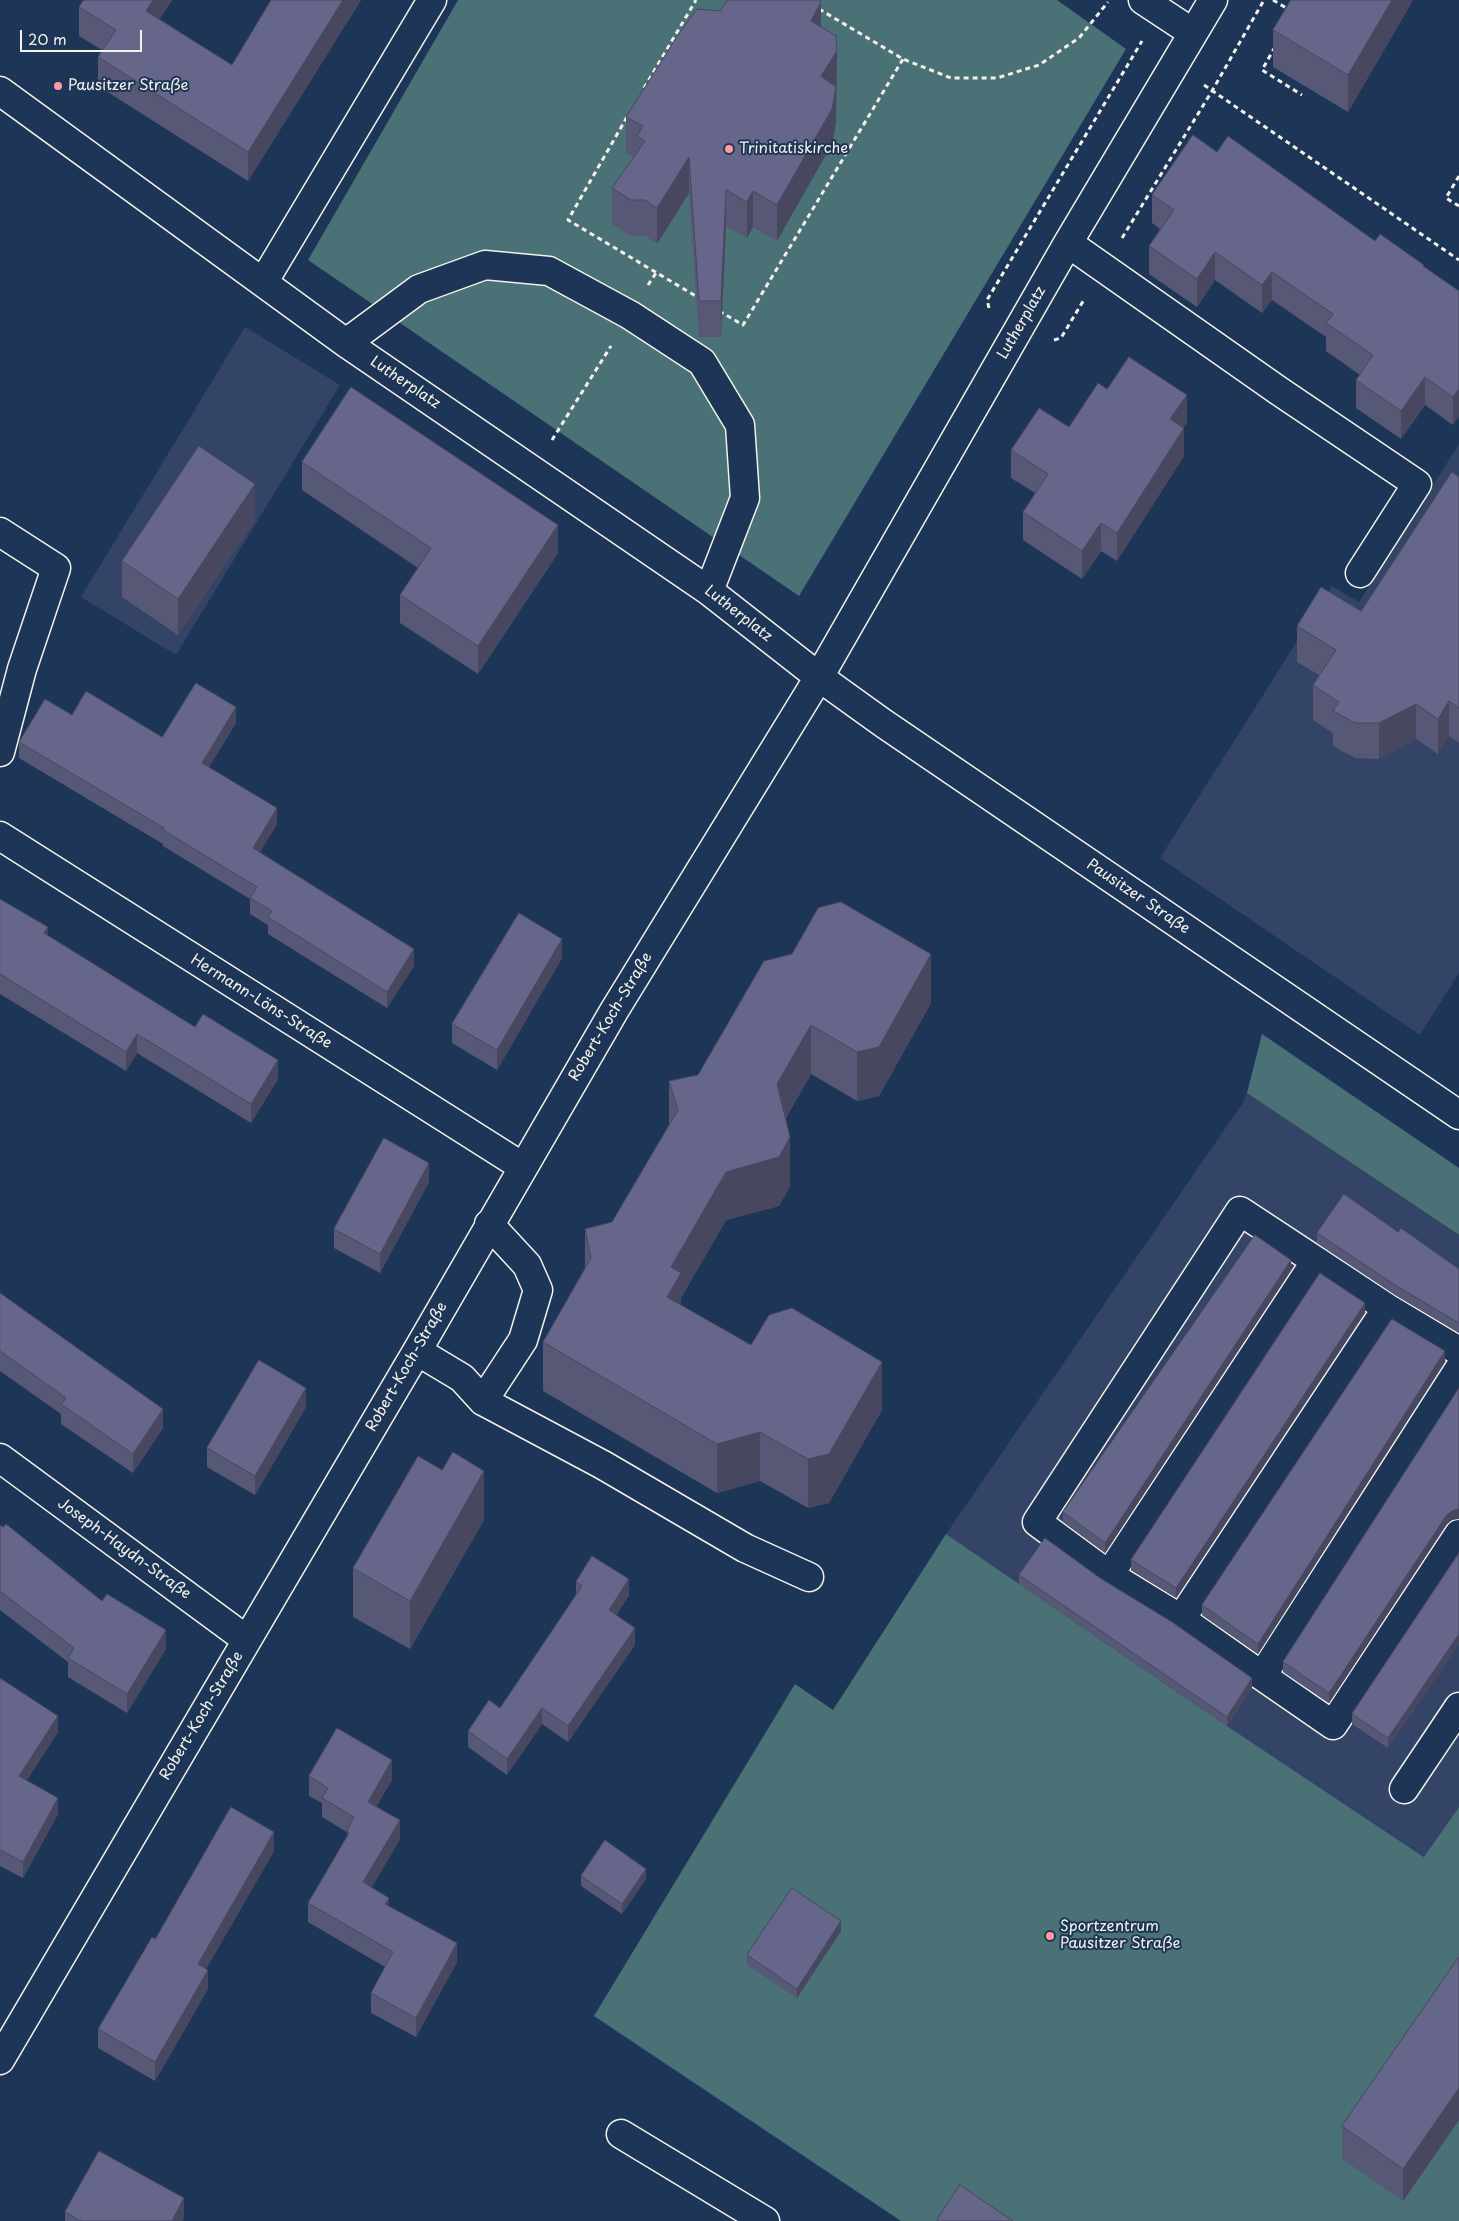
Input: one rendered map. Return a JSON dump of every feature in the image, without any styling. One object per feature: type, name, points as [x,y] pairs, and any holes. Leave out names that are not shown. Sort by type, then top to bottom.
[{"type":"street","points":[[0,91],[264,281],[432,0]]},
{"type":"street","points":[[1143,0],[1193,33]]},
{"type":"street","name":"Lutherplatz","points":[[264,281],[346,343],[709,590],[819,677],[1068,243],[1213,0]]},
{"type":"street","points":[[1068,243],[1279,391],[1417,484],[1360,573]]},
{"type":"street","points":[[346,343],[419,289],[485,265],[549,272],[630,315],[702,362],[740,426],[745,498],[709,590]]},
{"type":"street","points":[[0,532],[56,568],[22,669],[0,752]]},
{"type":"street","name":"Pausitzer Straße","points":[[819,677],[1459,1115]]},
{"type":"street","name":"Robert-Koch-Straße","points":[[0,2060],[417,1351],[614,1011],[819,677]]},
{"type":"street","name":"Hermann-Löns-Straße","points":[[0,836],[523,1168]]},
{"type":"street","points":[[1459,1351],[1387,1308],[1240,1211],[1036,1522],[1109,1575],[1181,1620],[1333,1725],[1459,1534]]},
{"type":"street","points":[[482,1401],[523,1340],[538,1290],[527,1264],[489,1224]]},
{"type":"street","points":[[1109,1575],[1316,1261]]},
{"type":"street","points":[[1181,1620],[1387,1308]]},
{"type":"street","points":[[417,1351],[462,1378],[482,1401],[603,1465],[744,1548],[809,1577]]},
{"type":"street","points":[[1262,1676],[1459,1368]]},
{"type":"street","name":"Joseph-Haydn-Straße","points":[[0,1458],[247,1640]]},
{"type":"street","points":[[1404,1789],[1459,1708]]},
{"type":"street","points":[[621,2134],[765,2221]]},
{"type":"path","points":[[642,93],[696,0]]},
{"type":"path","points":[[812,5],[904,59],[951,78],[997,78],[1039,65],[1080,38],[1110,0]]},
{"type":"path","points":[[1004,355],[1061,338],[1212,91],[1264,0]]},
{"type":"path","points":[[1273,0],[1295,14]]},
{"type":"path","points":[[1276,46],[1262,70],[1302,95]]},
{"type":"path","points":[[711,306],[743,325],[904,59]]},
{"type":"path","points":[[1174,64],[1459,260]]},
{"type":"path","points":[[632,110],[568,220],[704,302]]},
{"type":"path","points":[[1459,176],[1446,198],[1459,206]]},
{"type":"path","points":[[533,470],[630,315]]},
{"type":"shaded area","points":[[245,327],[340,385],[176,655],[81,597]]},
{"type":"shaded area","points":[[1459,444],[1459,973],[1420,1035],[1160,858],[1332,586],[1359,602]]},
{"type":"shaded area","points":[[1247,1093],[1459,1235],[1459,1807],[1425,1857],[1227,1726],[946,1534],[1244,1101]]},
{"type":"green space","points":[[458,0],[1057,0],[1126,49],[799,596],[308,260]]},
{"type":"green space","points":[[1262,1034],[1459,1168],[1459,1235],[1247,1093]]},
{"type":"green space","name":"Sportzentrum Pausitzer Straße","points":[[946,1534],[1227,1726],[1424,1857],[1459,1807],[1459,2221],[901,2221],[594,2016],[795,1684],[833,1710]]},
{"type":"building","points":[[84,0],[153,0],[146,11],[232,65],[271,0],[343,0],[248,152],[98,57],[116,30],[79,7]]},
{"type":"building","name":"Trinitatiskirche","points":[[728,0],[820,0],[821,2],[811,21],[836,36],[837,51],[821,76],[836,87],[832,109],[777,205],[753,191],[747,202],[726,190],[721,301],[699,301],[689,157],[657,208],[645,200],[631,200],[612,188],[645,141],[637,136],[643,126],[626,117],[678,35],[697,9],[720,11]]},
{"type":"building","points":[[1291,0],[1392,0],[1348,75],[1273,30]]},
{"type":"building","points":[[1193,135],[1217,152],[1228,136],[1375,241],[1380,234],[1459,291],[1459,389],[1453,397],[1425,377],[1401,411],[1356,380],[1373,355],[1326,323],[1333,314],[1272,272],[1262,285],[1215,252],[1197,279],[1149,246],[1174,210],[1152,195]]},
{"type":"building","points":[[1129,357],[1187,395],[1170,419],[1184,428],[1117,533],[1101,523],[1082,551],[1023,512],[1048,474],[1011,450],[1039,408],[1069,427],[1098,383],[1107,389]]},
{"type":"building","points":[[351,387],[558,525],[478,646],[400,595],[431,548],[302,462]]},
{"type":"building","points":[[199,446],[255,484],[178,599],[122,561]]},
{"type":"building","points":[[1452,472],[1459,477],[1459,708],[1449,701],[1438,719],[1416,704],[1379,723],[1355,723],[1333,711],[1339,702],[1313,685],[1336,650],[1297,626],[1321,587],[1361,611]]},
{"type":"building","points":[[196,683],[236,707],[202,763],[277,808],[253,848],[414,949],[387,992],[268,917],[272,911],[250,898],[257,887],[163,830],[164,828],[19,742],[45,699],[72,715],[86,691],[162,737]]},
{"type":"building","points":[[0,899],[48,927],[44,933],[195,1027],[203,1014],[278,1060],[251,1104],[137,1034],[126,1052],[0,974]]},
{"type":"building","points":[[841,902],[931,954],[879,1047],[857,1052],[811,1025],[777,1084],[790,1137],[779,1157],[726,1172],[671,1267],[681,1273],[667,1297],[751,1345],[769,1315],[792,1308],[882,1362],[829,1454],[808,1459],[760,1432],[717,1444],[543,1342],[591,1258],[585,1229],[612,1222],[678,1110],[669,1081],[698,1075],[764,961],[792,954],[818,908]]},
{"type":"building","points":[[519,913],[562,939],[497,1050],[452,1024]]},
{"type":"building","points":[[384,1138],[429,1163],[380,1254],[334,1229]]},
{"type":"building","points":[[1344,1194],[1398,1232],[1401,1228],[1459,1269],[1459,1323],[1395,1285],[1317,1233]]},
{"type":"building","points":[[1255,1235],[1291,1260],[1105,1543],[1063,1512]]},
{"type":"building","points":[[1320,1273],[1365,1303],[1176,1588],[1131,1560]]},
{"type":"building","points":[[0,1293],[163,1409],[133,1454],[61,1404],[66,1398],[0,1351]]},
{"type":"building","points":[[1392,1319],[1445,1351],[1258,1644],[1202,1605]]},
{"type":"building","points":[[259,1360],[306,1388],[255,1476],[207,1448]]},
{"type":"building","points":[[1459,1388],[1459,1509],[1452,1511],[1446,1516],[1329,1693],[1283,1662]]},
{"type":"building","points":[[453,1452],[484,1471],[410,1601],[353,1568],[418,1456],[442,1470]]},
{"type":"building","points":[[6,1524],[102,1601],[107,1594],[166,1630],[127,1694],[68,1658],[74,1648],[0,1591],[0,1525],[3,1527]]},
{"type":"building","points":[[1045,1538],[1100,1578],[1172,1622],[1252,1678],[1227,1717],[1019,1575]]},
{"type":"building","points":[[1459,1553],[1459,1634],[1388,1738],[1352,1714]]},
{"type":"building","points":[[592,1556],[629,1579],[609,1610],[635,1628],[568,1726],[542,1708],[507,1759],[468,1731],[489,1700],[500,1708],[582,1586],[576,1582]]},
{"type":"building","points":[[0,1678],[58,1716],[19,1776],[58,1798],[23,1862],[0,1850]]},
{"type":"building","points":[[337,1728],[392,1760],[368,1802],[400,1820],[363,1882],[389,1898],[385,1904],[457,1943],[416,2018],[371,1993],[393,1952],[308,1903],[349,1833],[347,1831],[354,1817],[322,1798],[328,1788],[309,1776]]},
{"type":"building","points":[[231,1807],[274,1832],[198,1964],[208,1970],[155,2062],[98,2029],[152,1937],[155,1939]]},
{"type":"building","points":[[605,1840],[646,1869],[622,1904],[581,1876]]},
{"type":"building","points":[[792,1888],[841,1921],[797,1989],[747,1955]]},
{"type":"building","points":[[1459,1957],[1459,2088],[1403,2169],[1342,2126]]},
{"type":"building","points":[[99,2151],[184,2198],[172,2221],[81,2221],[65,2212]]},
{"type":"building","points":[[960,2185],[1013,2221],[938,2221]]},
{"type":"place","name":"Pausitzer Straße","points":[[58,86]]},
{"type":"place","name":"Trinitatiskirche","points":[[729,149]]},
{"type":"place","name":"Sportzentrum Pausitzer Straße","points":[[1050,1936]]}]
